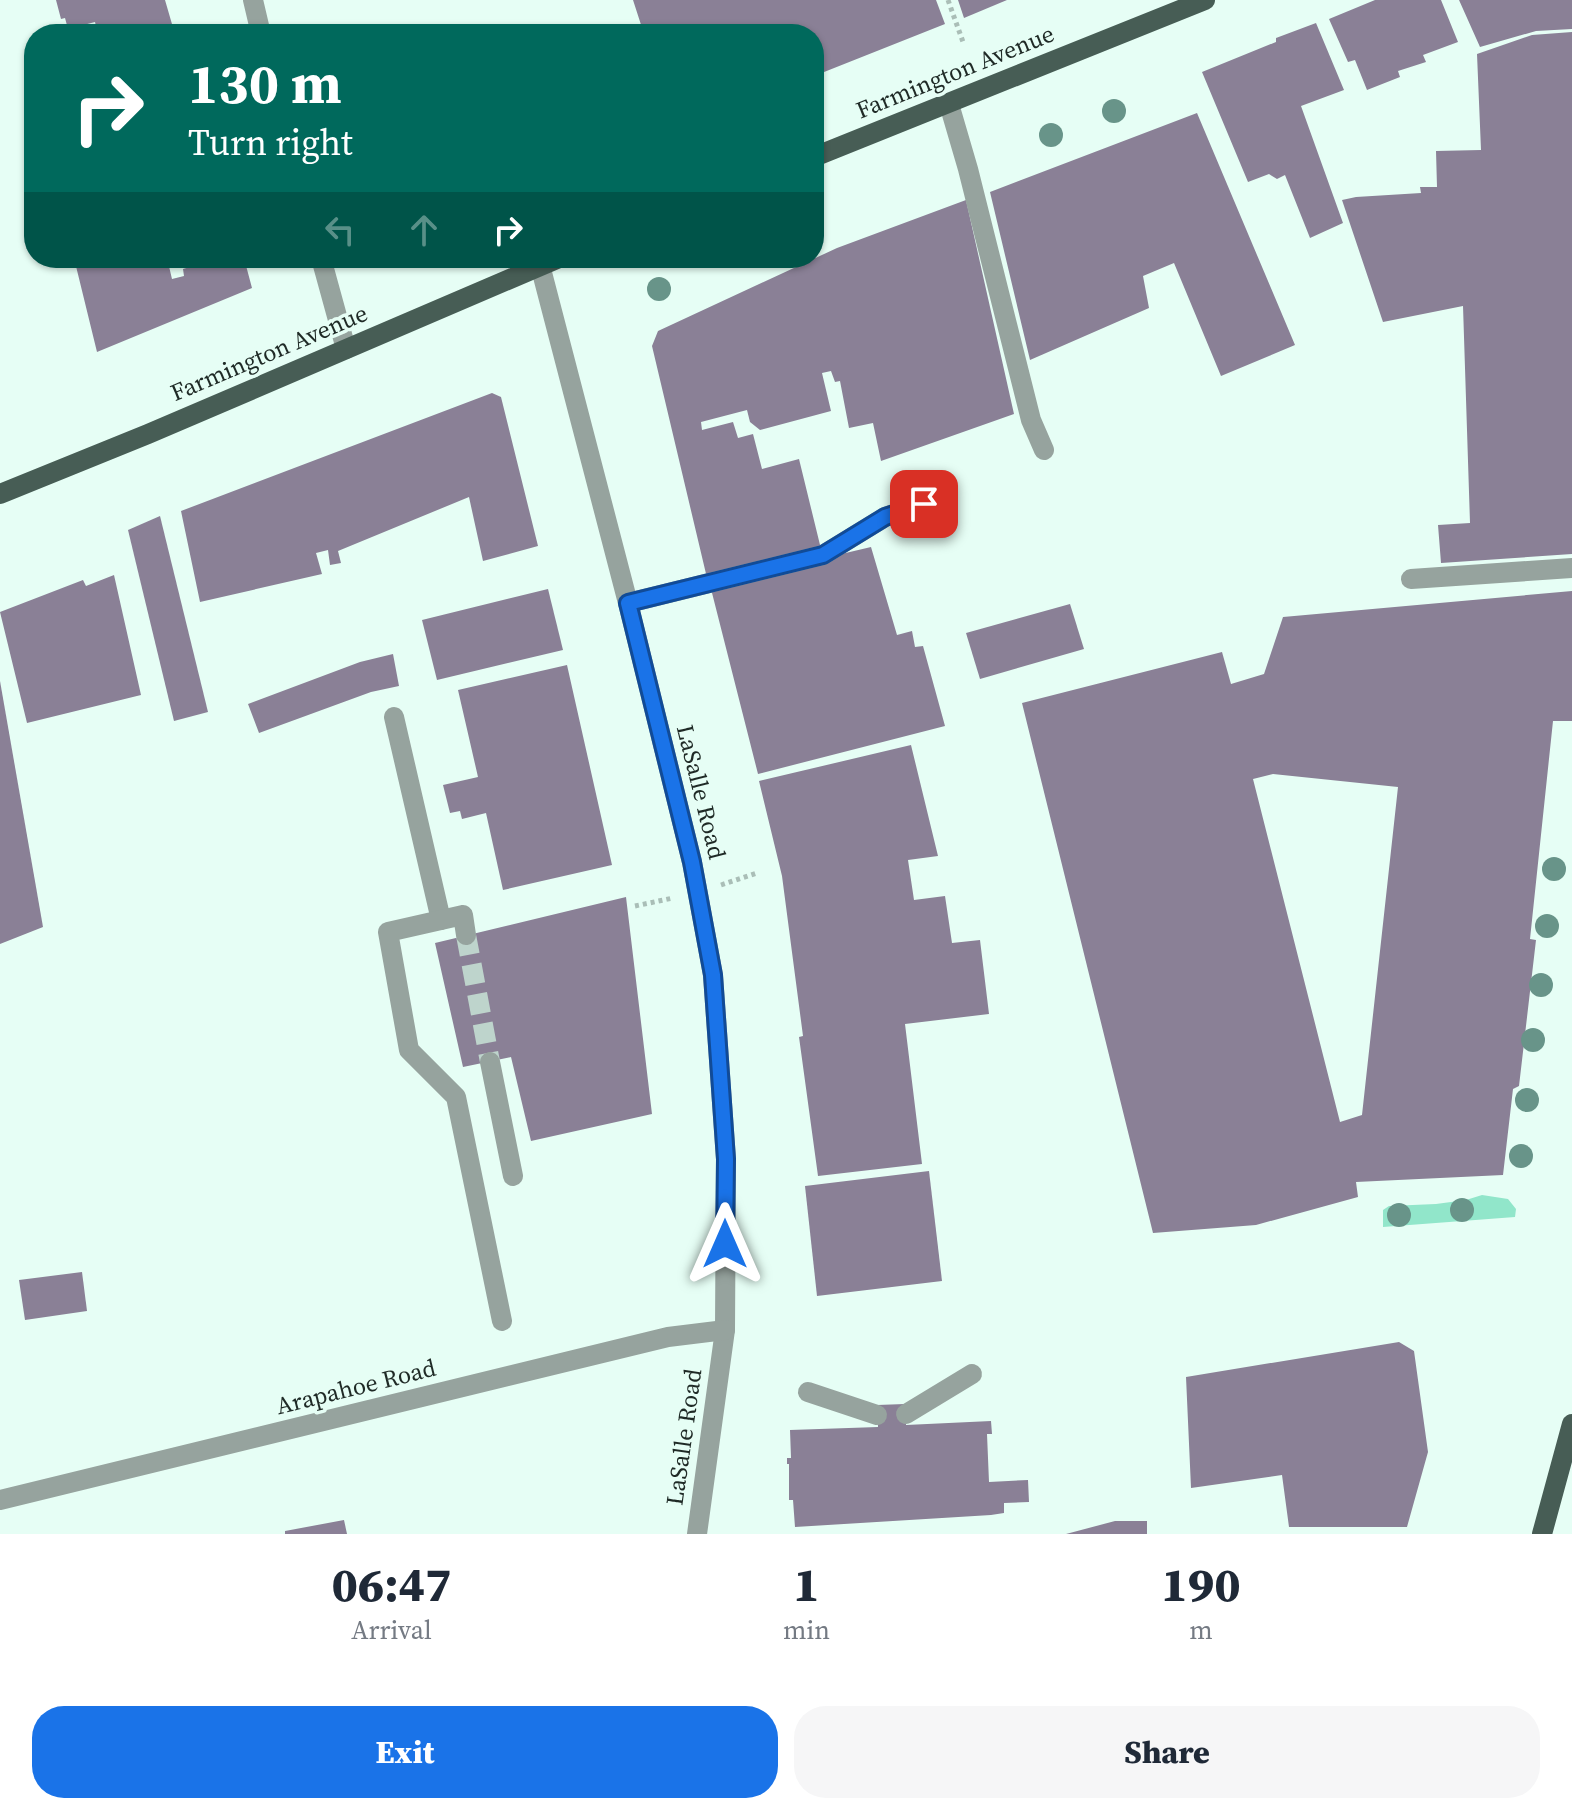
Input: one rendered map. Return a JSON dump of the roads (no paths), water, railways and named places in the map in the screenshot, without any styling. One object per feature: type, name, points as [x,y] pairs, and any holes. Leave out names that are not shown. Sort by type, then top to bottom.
[{"type":"main road","name":"Farmington Avenue","points":[[824,153],[1205,0]]},
{"type":"main road","name":"Farmington Avenue","points":[[0,494],[536,268]]},
{"type":"main road","points":[[1542,1534],[1572,1424]]},
{"type":"street","points":[[253,0],[259,24]]},
{"type":"street","points":[[949,104],[1031,420],[1044,450]]},
{"type":"street","points":[[324,268],[346,349]]},
{"type":"street","name":"LaSalle Road","points":[[551,268],[628,603],[692,862],[713,975],[726,1159],[725,1330],[697,1534]]},
{"type":"street","points":[[628,603],[823,555],[885,517],[924,504]]},
{"type":"street","points":[[1411,579],[1572,568]]},
{"type":"street","points":[[394,717],[441,920]]},
{"type":"street","points":[[464,925],[441,920],[388,932],[409,1050],[456,1097],[502,1321]]},
{"type":"street","points":[[490,1062],[513,1176]]},
{"type":"street","name":"Arapahoe Road","points":[[0,1500],[668,1337],[725,1330]]},
{"type":"street","points":[[906,1414],[972,1374]]},
{"type":"street","points":[[808,1392],[877,1415]]},
{"type":"tunnel","points":[[466,935],[490,1062]]}]
